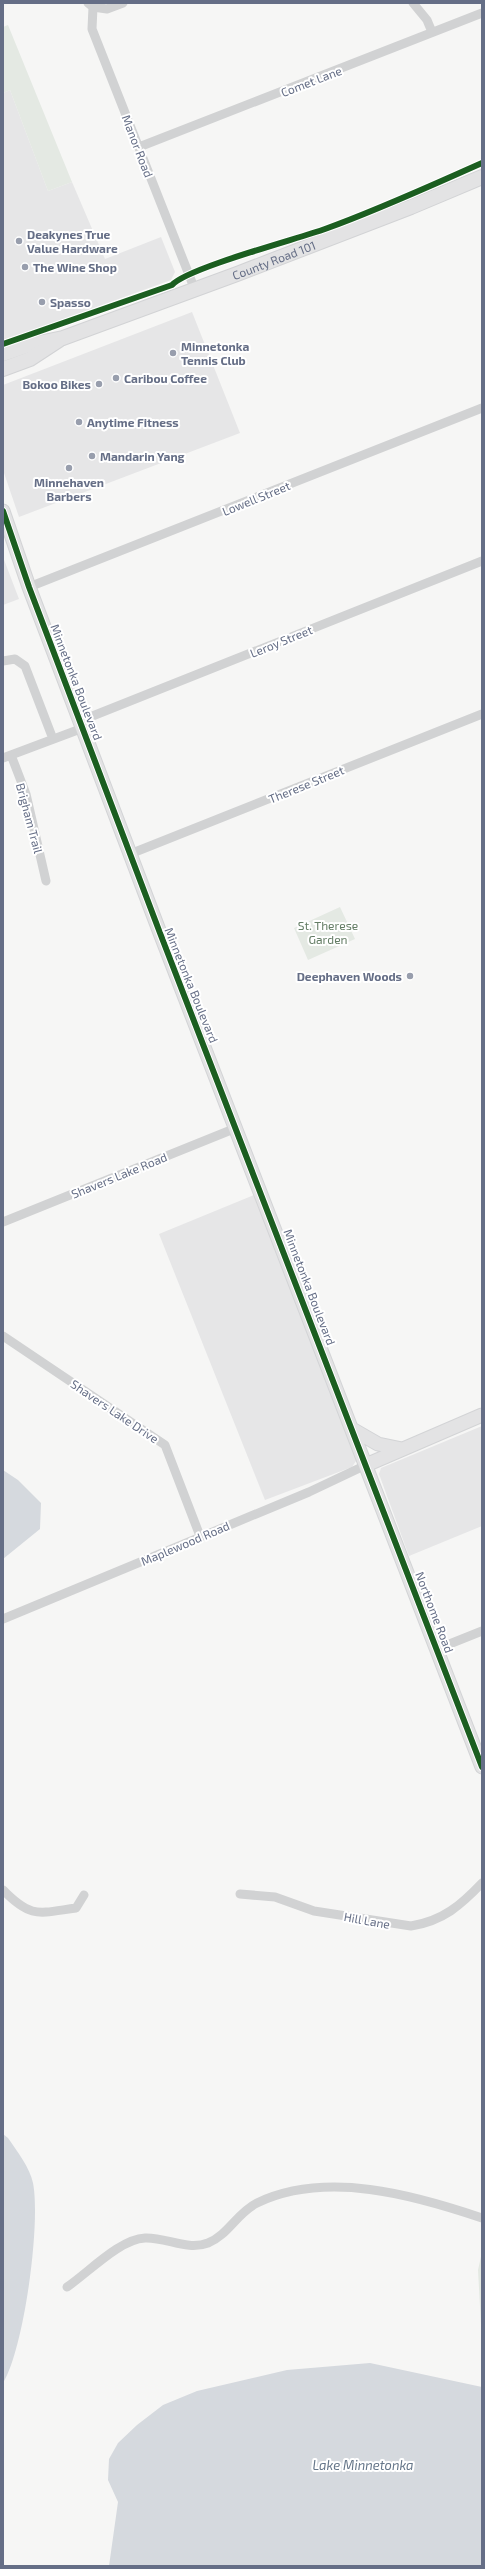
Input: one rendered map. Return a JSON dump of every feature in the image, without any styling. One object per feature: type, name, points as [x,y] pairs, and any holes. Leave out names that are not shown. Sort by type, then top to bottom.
[{"type":"main road","name":"County Road 101","points":[[3,354],[28,345],[63,338],[195,290],[411,207],[482,177]]},
{"type":"main road","name":"County Road 101","points":[[3,369],[30,359],[63,338]]},
{"type":"street","points":[[90,5],[107,9],[123,3]]},
{"type":"street","points":[[413,3],[427,20],[432,32]]},
{"type":"street","name":"Manor Road","points":[[90,5],[92,29],[195,290]]},
{"type":"street","name":"Comet Lane","points":[[138,147],[398,48],[432,32],[482,13]]},
{"type":"street","name":"Lowell Street","points":[[29,587],[482,408]]},
{"type":"street","name":"Minnetonka Boulevard","points":[[3,511],[29,587],[130,854],[366,1465]]},
{"type":"street","name":"Leroy Street","points":[[7,757],[53,739],[82,724],[482,561]]},
{"type":"street","points":[[3,661],[15,658],[25,666],[53,739]]},
{"type":"street","name":"Therese Street","points":[[130,854],[482,714]]},
{"type":"street","name":"Brigham Trail","points":[[7,757],[26,794],[46,881]]},
{"type":"street","name":"Shavers Lake Road","points":[[3,1222],[236,1128]]},
{"type":"street","name":"Shavers Lake Drive","points":[[3,1336],[165,1445],[200,1536]]},
{"type":"street","points":[[366,1465],[482,1415]]},
{"type":"street","points":[[352,1429],[378,1444],[402,1449]]},
{"type":"street","name":"Maplewood Road","points":[[3,1619],[309,1492],[366,1465]]},
{"type":"street","name":"Northome Road","points":[[366,1465],[482,1767]]},
{"type":"street","points":[[437,1649],[482,1631]]},
{"type":"street","name":"Hill Lane","points":[[240,1894],[275,1897],[314,1911],[411,1926],[427,1924],[444,1916],[461,1905],[482,1883]]},
{"type":"street","points":[[3,1890],[22,1908],[39,1913],[76,1908],[84,1895]]},
{"type":"street","points":[[67,2287],[127,2241],[146,2238],[187,2245],[207,2243],[224,2232],[242,2212],[257,2203],[291,2192],[337,2188],[382,2191],[482,2218]]},
{"type":"shaded area","points":[[10,90],[48,191],[72,182],[105,259],[161,237],[175,272],[171,280],[3,341],[3,93]]},
{"type":"shaded area","points":[[192,312],[240,433],[19,517],[3,470],[3,385]]},
{"type":"shaded area","points":[[3,557],[19,599],[3,605]]},
{"type":"shaded area","points":[[254,1195],[357,1455],[356,1461],[352,1467],[265,1500],[159,1234]]},
{"type":"shaded area","points":[[482,1426],[482,1526],[409,1556],[379,1474],[381,1468]]},
{"type":"green space","points":[[8,25],[72,182],[48,191],[10,90],[3,93],[3,27]]},
{"type":"green space","name":"St. Therese Garden","points":[[340,907],[355,939],[308,960],[294,928]]},
{"type":"green space","points":[[482,2252],[482,2343],[478,2270]]},
{"type":"water","points":[[3,1470],[18,1480],[41,1503],[40,1529],[3,1559]]},
{"type":"water","points":[[3,2134],[8,2138],[29,2171],[33,2183],[35,2226],[33,2255],[24,2315],[11,2366],[3,2383]]},
{"type":"water","name":"Lake Minnetonka","points":[[370,2363],[482,2387],[482,2566],[109,2566],[118,2502],[108,2480],[109,2459],[118,2443],[137,2425],[163,2405],[197,2391],[287,2370]]},
{"type":"cycle path","points":[[3,344],[172,285],[198,270],[220,262],[345,222],[404,198],[482,163]]},
{"type":"cycle path","points":[[3,511],[29,587],[160,933],[482,1767]]},
{"type":"place","name":"Deakynes True Value Hardware","points":[[19,241]]},
{"type":"place","name":"The Wine Shop","points":[[25,267]]},
{"type":"place","name":"Spasso","points":[[42,302]]},
{"type":"place","name":"Minnetonka Tennis Club","points":[[173,353]]},
{"type":"place","name":"Caribou Coffee","points":[[116,378]]},
{"type":"place","name":"Bokoo Bikes","points":[[99,384]]},
{"type":"place","name":"Anytime Fitness","points":[[79,422]]},
{"type":"place","name":"Mandarin Yang","points":[[92,456]]},
{"type":"place","name":"Minnehaven Barbers","points":[[69,468]]},
{"type":"place","name":"Deephaven Woods","points":[[410,976]]}]
